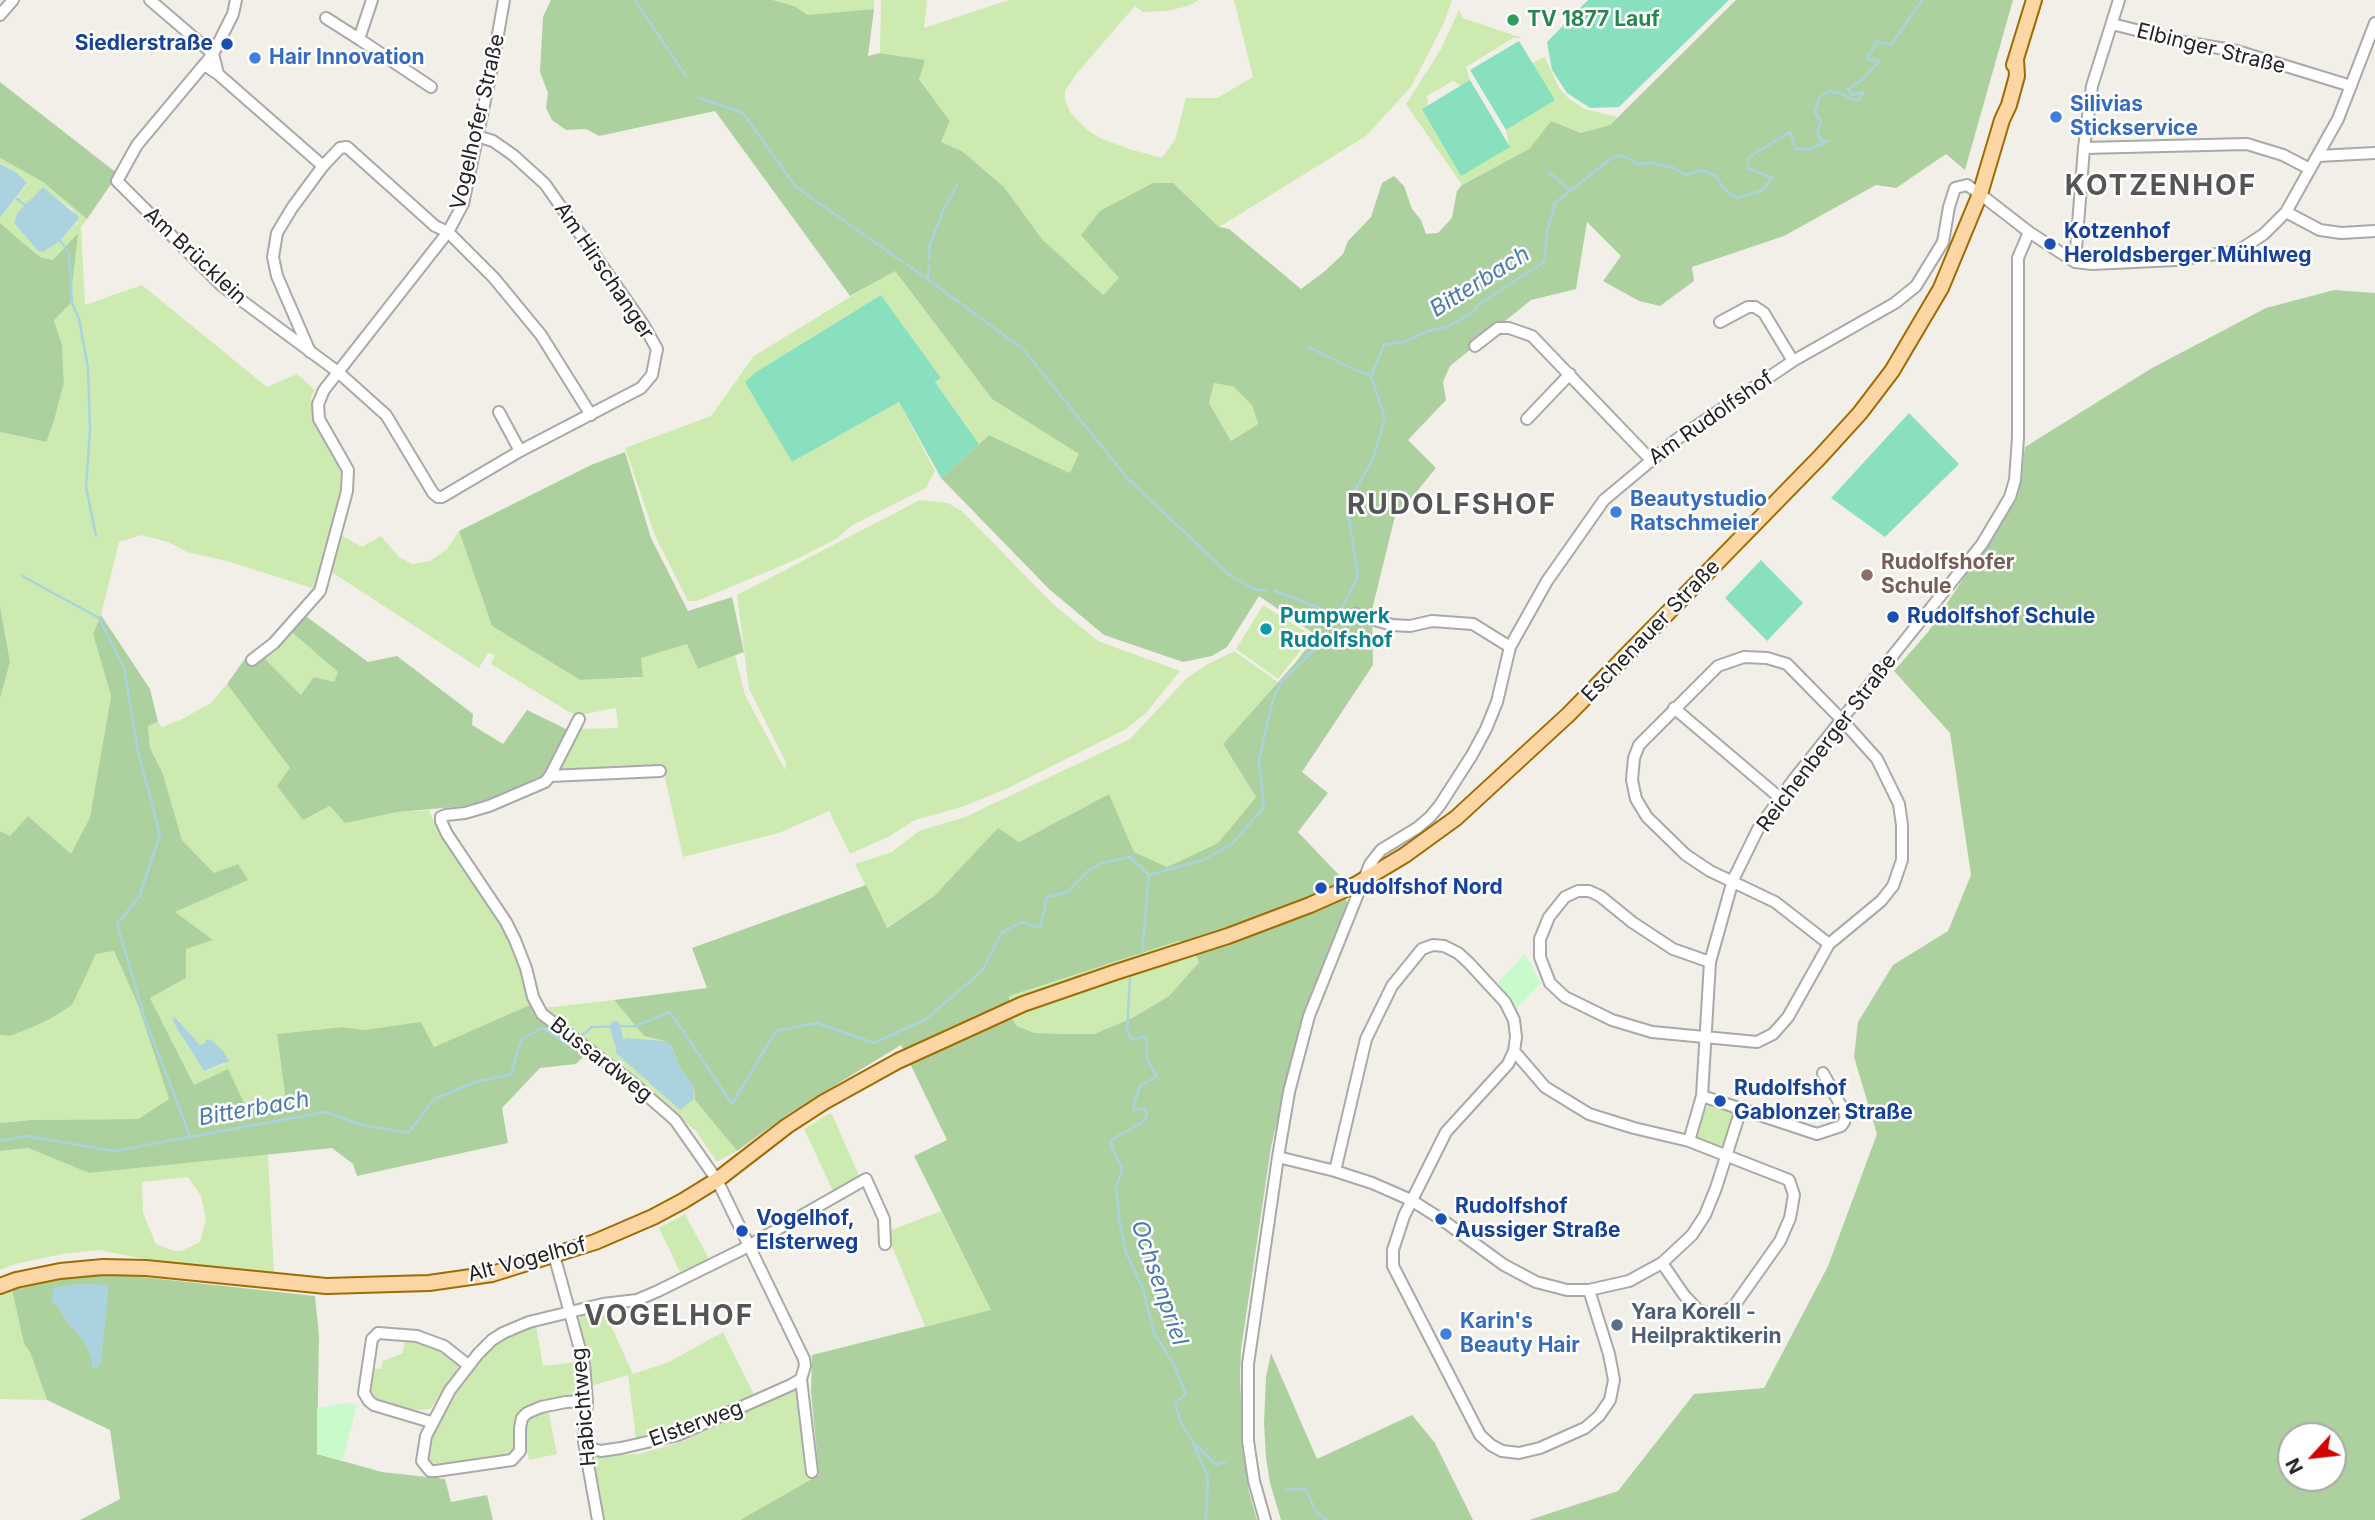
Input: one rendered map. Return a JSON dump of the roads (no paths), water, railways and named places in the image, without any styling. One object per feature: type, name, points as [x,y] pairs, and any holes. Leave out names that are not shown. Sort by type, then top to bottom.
[{"type":"main road","name":"Eschenauer Straße","points":[[716,1181],[824,1101],[898,1061],[1024,1004],[1228,936],[1310,905],[1366,878],[1425,840],[1488,790],[1569,714],[1820,457],[1892,371],[1941,288],[1980,194],[2001,120],[2009,106],[2017,76],[2017,59],[2034,0]]},
{"type":"main road","name":"Alt Vogelhof","points":[[0,1286],[60,1271],[103,1267],[146,1268],[326,1286],[429,1283],[492,1274],[606,1237],[684,1203],[716,1181]]},
{"type":"street","points":[[0,15],[13,0]]},
{"type":"street","points":[[150,0],[213,54],[218,74]]},
{"type":"street","points":[[236,0],[233,14],[206,66],[323,166]]},
{"type":"street","points":[[359,38],[372,0]]},
{"type":"street","name":"Vogelhofer Straße","points":[[252,660],[274,643],[320,590],[347,491],[348,470],[319,419],[318,404],[324,390],[448,232],[463,204],[504,0]]},
{"type":"street","points":[[2075,262],[2092,86],[2119,0]]},
{"type":"street","points":[[326,19],[431,87]]},
{"type":"street","points":[[1980,194],[2029,232],[2075,262],[2092,264],[2175,260],[2238,251],[2264,234],[2286,212],[2338,119],[2375,23]]},
{"type":"street","name":"Elbinger Straße","points":[[2112,24],[2184,42],[2237,51],[2351,86]]},
{"type":"street","points":[[2363,57],[2375,62]]},
{"type":"street","name":"Am Brücklein","points":[[206,66],[138,145],[117,181],[222,286],[338,372],[386,415],[438,497]]},
{"type":"street","name":"Am Hirschanger","points":[[438,497],[640,388],[652,375],[657,349],[643,324],[545,184],[513,155],[493,141],[477,136]]},
{"type":"street","points":[[2084,148],[2247,144],[2283,155],[2310,169]]},
{"type":"street","points":[[310,352],[277,276],[273,257],[277,233],[323,166],[340,148],[347,147],[435,226],[448,232],[494,278],[541,335],[591,415]]},
{"type":"street","points":[[2318,156],[2375,153]]},
{"type":"street","name":"Am Rudolfshof","points":[[1265,1520],[1254,1481],[1248,1441],[1248,1364],[1278,1157],[1289,1092],[1309,1016],[1370,864],[1381,850],[1417,828],[1440,805],[1486,729],[1497,702],[1510,647],[1547,581],[1604,500],[1677,439],[1793,361],[1895,303],[1916,286],[1943,243],[1955,188],[1967,186],[1980,194]]},
{"type":"street","points":[[2286,212],[2320,230],[2341,233],[2375,231]]},
{"type":"street","name":"Reichenberger Straße","points":[[1689,1141],[1702,1096],[1710,961],[1733,880],[1758,829],[1982,544],[2010,497],[2015,480],[2018,438],[2018,258],[2029,232]]},
{"type":"street","name":"Am Rudolfshof","points":[[1720,322],[1748,307],[1755,307],[1764,313],[1793,361]]},
{"type":"street","points":[[1475,346],[1498,328],[1509,328],[1532,336],[1651,460]]},
{"type":"street","points":[[1527,419],[1570,374]]},
{"type":"street","points":[[499,412],[520,451]]},
{"type":"street","points":[[1355,614],[1392,625],[1410,626],[1432,621],[1473,624],[1510,647]]},
{"type":"street","points":[[1710,961],[1673,949],[1632,922],[1600,896],[1589,891],[1578,891],[1565,897],[1549,917],[1540,939],[1540,957],[1550,983],[1565,997],[1612,1020],[1652,1032],[1757,1042],[1773,1034],[1788,1017],[1829,944],[1881,901],[1893,886],[1902,860],[1899,804],[1877,759],[1842,719],[1787,664],[1744,657],[1718,666],[1639,746],[1634,758],[1632,780],[1636,799],[1647,817],[1686,855],[1710,871],[1776,902],[1829,944]]},
{"type":"street","points":[[1674,708],[1780,798]]},
{"type":"street","points":[[579,719],[550,776],[660,771]]},
{"type":"street","name":"Bussardweg","points":[[550,776],[545,782],[489,806],[446,815],[441,817],[441,821],[511,931],[526,968],[533,997],[542,1014],[676,1119],[716,1181]]},
{"type":"street","points":[[1335,1171],[1366,1040],[1392,986],[1422,949],[1433,945],[1444,946],[1458,953],[1482,975],[1504,1002],[1514,1020],[1514,1051],[1508,1064],[1446,1132],[1411,1200],[1393,1250],[1393,1266],[1480,1435],[1491,1445],[1502,1451],[1529,1451],[1586,1428],[1610,1400],[1614,1380],[1606,1343],[1589,1290]]},
{"type":"street","points":[[1514,1051],[1552,1093],[1588,1114],[1689,1141],[1789,1180],[1794,1195],[1790,1218],[1780,1241],[1744,1296],[1734,1306],[1724,1312],[1708,1313],[1698,1310],[1662,1264]]},
{"type":"street","points":[[1702,1096],[1818,1134],[1841,1126],[1846,1115],[1823,1073]]},
{"type":"street","points":[[1278,1157],[1335,1171],[1411,1200],[1504,1265],[1536,1282],[1567,1290],[1589,1290],[1629,1281],[1662,1264],[1692,1235],[1705,1214],[1728,1156],[1741,1108]]},
{"type":"street","points":[[587,1401],[541,1407],[527,1413],[522,1418],[520,1428],[520,1451],[512,1460],[436,1471],[430,1471],[424,1465],[421,1456],[426,1436],[450,1390],[468,1365],[492,1340],[503,1333],[529,1322],[569,1312],[637,1300],[749,1244],[866,1179],[884,1219],[885,1244]]},
{"type":"street","points":[[716,1181],[804,1359],[806,1366],[801,1379],[812,1472]]},
{"type":"street","name":"Habichtweg","points":[[554,1255],[584,1364],[587,1401],[584,1442],[598,1520]]},
{"type":"street","points":[[431,1422],[374,1405],[369,1401],[364,1393],[372,1339],[378,1333],[417,1336],[444,1346],[468,1365]]},
{"type":"street","name":"Elsterweg","points":[[585,1447],[601,1451],[678,1435],[801,1379]]},
{"type":"water","points":[[0,164],[17,173],[27,183],[0,218]]},
{"type":"water","points":[[43,187],[79,217],[60,241],[43,252],[38,251],[14,223],[18,212]]},
{"type":"water","points":[[174,1016],[200,1045],[207,1039],[211,1040],[229,1061],[204,1071],[173,1021]]},
{"type":"water","points":[[626,1038],[664,1041],[672,1047],[678,1065],[694,1087],[694,1099],[680,1110],[616,1053],[616,1047]]},
{"type":"water","points":[[77,1284],[109,1285],[101,1362],[97,1368],[92,1367],[92,1358],[83,1340],[66,1321],[57,1305],[52,1303],[53,1288]]},
{"type":"waterway","points":[[635,0],[686,76]]},
{"type":"waterway","name":"Bitterbach","points":[[1149,875],[1203,860],[1232,844],[1264,807],[1259,760],[1273,700],[1282,681],[1312,652],[1338,615],[1358,577],[1347,505],[1373,459],[1385,418],[1371,376],[1384,345],[1404,342],[1428,331],[1447,327],[1475,311],[1478,305],[1544,262],[1547,232],[1555,203],[1613,157],[1622,155],[1638,164],[1652,163],[1674,168],[1685,175],[1702,170],[1716,176],[1723,188],[1736,198],[1763,190],[1772,178],[1748,168],[1749,157],[1790,132],[1796,149],[1811,149],[1828,141],[1821,140],[1817,133],[1821,122],[1815,112],[1819,98],[1828,91],[1858,101],[1864,92],[1853,95],[1848,89],[1862,80],[1879,61],[1867,59],[1877,42],[1891,45],[1922,0]]},
{"type":"waterway","points":[[700,98],[743,113],[796,187],[903,262]]},
{"type":"waterway","points":[[1550,173],[1569,190]]},
{"type":"waterway","points":[[929,259],[929,247],[957,185]]},
{"type":"waterway","points":[[17,199],[25,205]]},
{"type":"waterway","points":[[60,241],[67,250]]},
{"type":"waterway","points":[[69,253],[72,303],[79,319],[88,368],[90,430],[86,487],[96,536]]},
{"type":"waterway","points":[[908,265],[1023,349],[1128,479],[1232,577],[1257,590],[1266,590]]},
{"type":"waterway","points":[[928,279],[929,265]]},
{"type":"waterway","points":[[1308,347],[1353,369]]},
{"type":"waterway","points":[[1356,370],[1371,376]]},
{"type":"waterway","points":[[22,576],[101,619],[124,668],[138,751],[160,835],[139,897],[117,924],[145,1019],[190,1136]]},
{"type":"waterway","points":[[1275,591],[1336,617]]},
{"type":"waterway","name":"Bitterbach","points":[[580,1037],[592,1027],[636,1026],[670,1012],[732,1104],[776,1031],[817,1023],[874,1043],[926,1019],[982,971],[1002,932],[1022,922],[1040,928],[1047,897],[1067,892],[1088,871],[1102,863],[1130,857],[1149,875]]},
{"type":"waterway","name":"Ochsenpriel","points":[[1142,953],[1149,875]]},
{"type":"waterway","name":"Ochsenpriel","points":[[1130,979],[1127,1031],[1132,1040],[1146,1036],[1147,1060],[1157,1076],[1140,1086],[1134,1104],[1134,1110],[1145,1109],[1147,1116],[1141,1123],[1111,1140],[1122,1169],[1116,1188],[1120,1224],[1126,1253],[1143,1289],[1154,1333],[1173,1363],[1186,1394],[1175,1403],[1180,1420],[1208,1477],[1206,1520]]},
{"type":"waterway","points":[[615,1026],[619,1042]]},
{"type":"waterway","name":"Bitterbach","points":[[0,1141],[26,1136],[114,1151],[325,1112],[363,1125],[408,1133],[434,1099],[476,1082],[511,1074],[521,1040],[542,1028],[569,1045],[575,1041]]},
{"type":"waterway","points":[[1196,1445],[1216,1465],[1226,1461]]},
{"type":"waterway","points":[[1286,1489],[1306,1489],[1316,1512],[1327,1520]]},
{"type":"place","name":"TV 1877 Lauf","points":[[1513,20]]},
{"type":"place","name":"Siedlerstraße","points":[[227,44]]},
{"type":"place","name":"Hair Innovation","points":[[255,58]]},
{"type":"place","name":"Silivias Stickservice","points":[[2056,117]]},
{"type":"place","name":"Kotzenhof Heroldsberger Mühlweg","points":[[2050,244]]},
{"type":"place","name":"Beautystudio Ratschmeier","points":[[1616,512]]},
{"type":"place","name":"Rudolfshofer Schule","points":[[1867,575]]},
{"type":"place","name":"Rudolfshof Schule","points":[[1893,617]]},
{"type":"place","name":"Pumpwerk Rudolfshof","points":[[1266,629]]},
{"type":"place","name":"Rudolfshof Nord","points":[[1321,888]]},
{"type":"place","name":"Rudolfshof Gablonzer Straße","points":[[1720,1101]]},
{"type":"place","name":"Rudolfshof Aussiger Straße","points":[[1441,1219]]},
{"type":"place","name":"Vogelhof, Elsterweg","points":[[742,1231]]},
{"type":"place","name":"Yara Korell - Heilpraktikerin","points":[[1617,1325]]},
{"type":"place","name":"Karin's Beauty Hair","points":[[1446,1334]]},
{"type":"district","name":"KOTZENHOF","points":[[2161,187]]},
{"type":"district","name":"RUDOLFSHOF","points":[[1452,506]]},
{"type":"district","name":"VOGELHOF","points":[[669,1317]]}]
